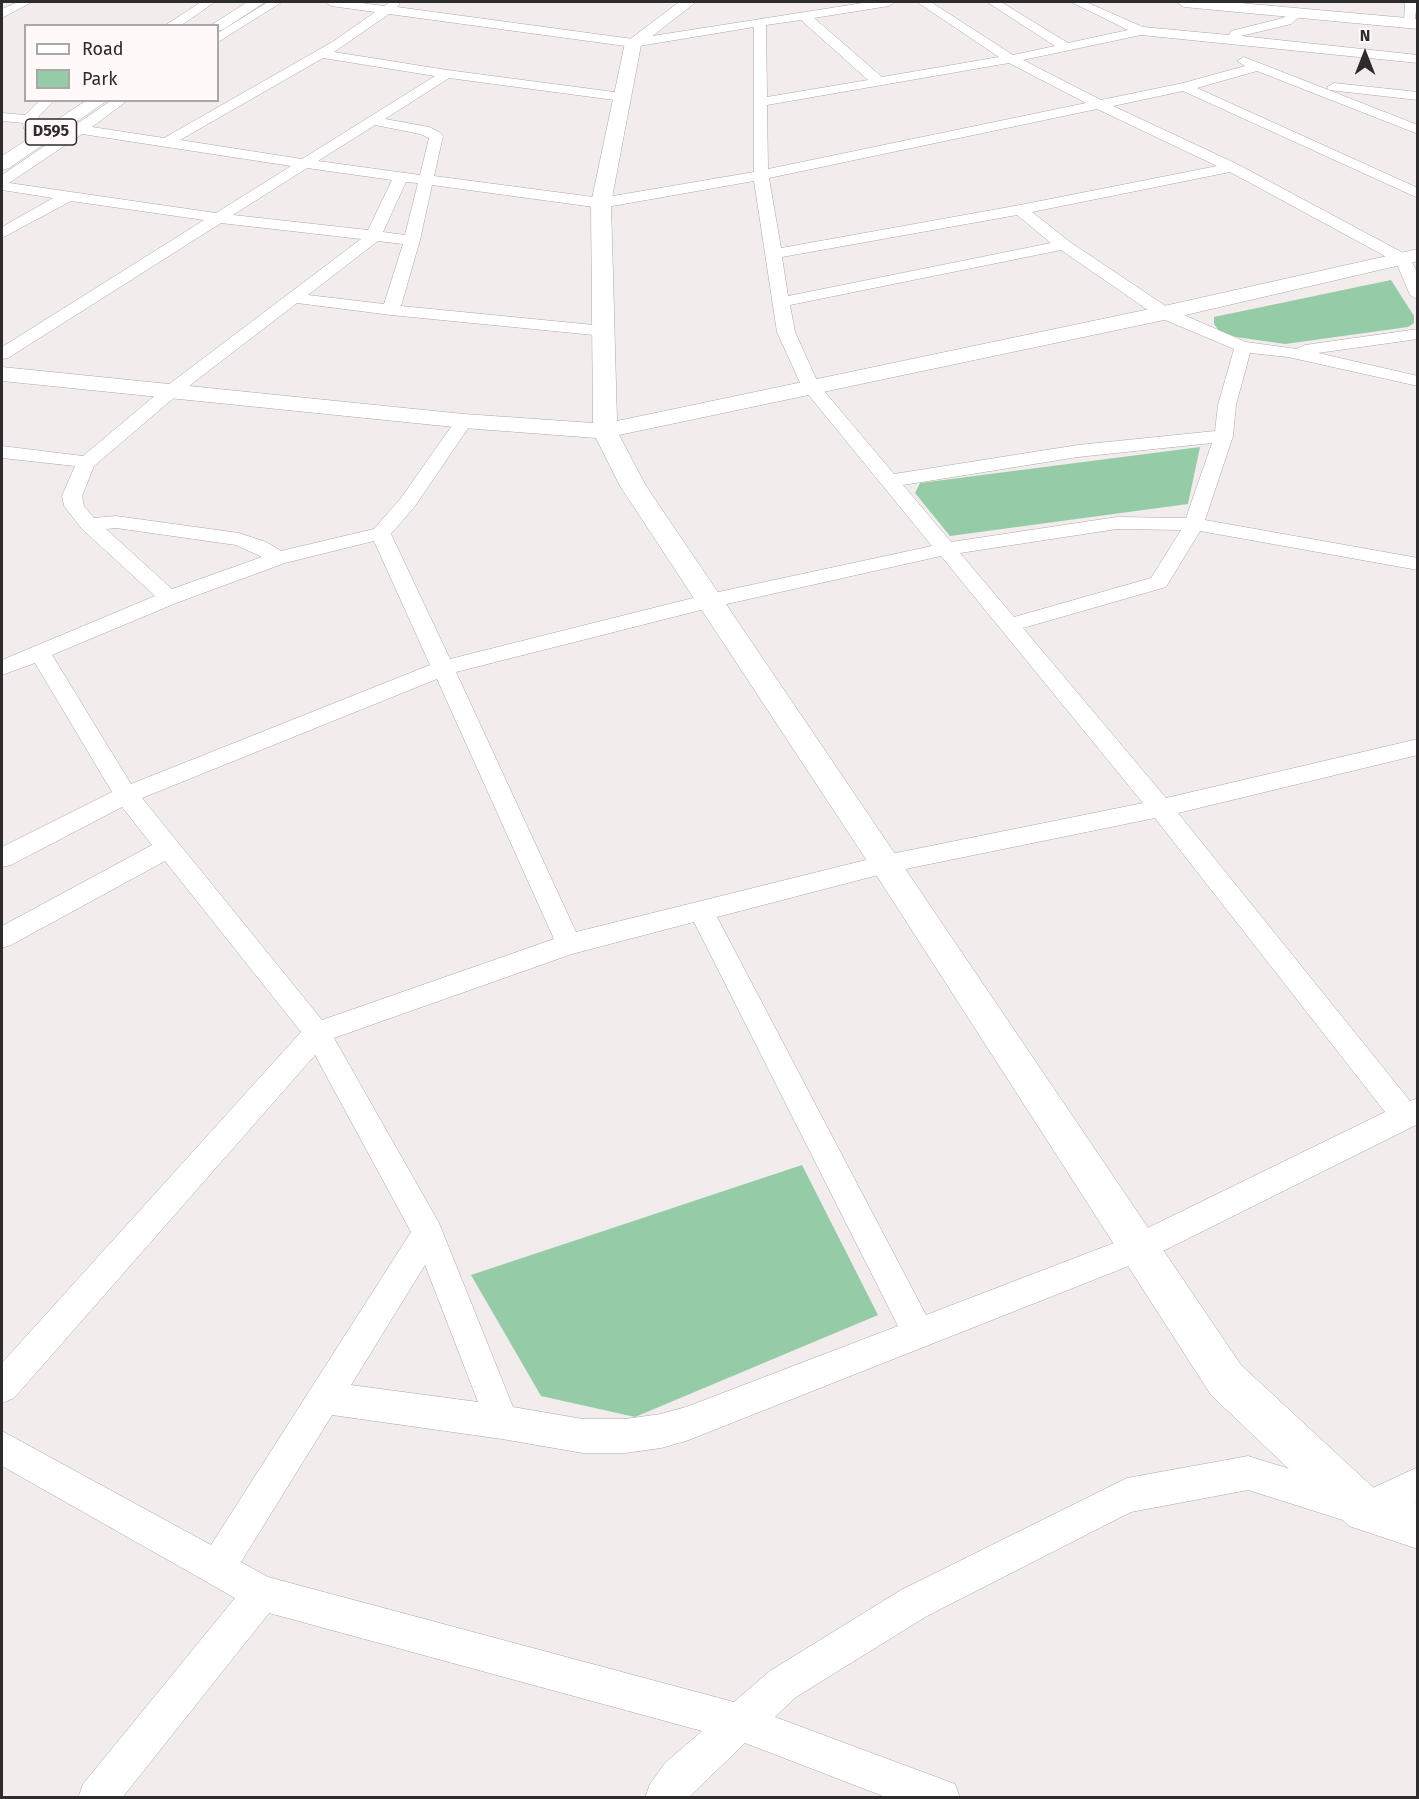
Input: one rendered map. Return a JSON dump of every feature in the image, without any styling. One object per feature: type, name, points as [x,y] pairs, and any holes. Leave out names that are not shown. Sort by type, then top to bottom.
[{"type":"main road","points":[[199,24],[236,2]]},
{"type":"main road","points":[[219,25],[257,2]]},
{"type":"main road","points":[[688,2],[633,42],[622,97],[602,203],[605,431],[633,486],[886,864],[1226,1380],[1365,1510],[1418,1527]]},
{"type":"main road","points":[[1184,2],[1229,4],[1414,24]]},
{"type":"main road","name":"D595","points":[[11,137],[29,123],[67,102]]},
{"type":"main road","name":"D595","points":[[2,164],[97,102]]},
{"type":"main road","points":[[2,374],[464,421],[605,431],[1164,313],[1410,257]]},
{"type":"street","points":[[2,14],[26,2]]},
{"type":"street","points":[[173,24],[209,2]]},
{"type":"street","points":[[219,37],[276,2]]},
{"type":"street","points":[[331,2],[633,42],[889,2]]},
{"type":"street","points":[[170,141],[339,45],[398,2]]},
{"type":"street","points":[[923,2],[1011,59],[1099,105],[1232,167],[1410,257],[1418,295]]},
{"type":"street","points":[[993,2],[1067,48]]},
{"type":"street","points":[[1077,2],[1142,31]]},
{"type":"street","points":[[1411,2],[1414,24]]},
{"type":"street","points":[[1217,38],[1287,21],[1297,13]]},
{"type":"street","points":[[803,15],[879,82]]},
{"type":"street","points":[[325,1398],[502,1422],[583,1436],[625,1436],[661,1431],[686,1424],[1138,1248],[1411,1113],[811,387],[786,332],[761,175],[760,21]]},
{"type":"street","points":[[762,102],[1011,59],[1142,31],[1418,59]]},
{"type":"street","points":[[1192,35],[1197,44],[1418,130]]},
{"type":"street","points":[[321,54],[447,74],[622,97]]},
{"type":"street","points":[[79,129],[170,141],[307,164],[602,203],[761,175],[1099,105],[1185,87],[1258,66]]},
{"type":"street","points":[[2,354],[447,74]]},
{"type":"street","points":[[1304,84],[1418,96]]},
{"type":"street","points":[[1185,87],[1418,194]]},
{"type":"street","points":[[2,117],[29,123],[37,108],[46,102]]},
{"type":"street","points":[[2,181],[119,102]]},
{"type":"street","points":[[373,121],[433,133],[436,140],[412,240],[391,310]]},
{"type":"street","points":[[773,254],[1020,210],[1232,167]]},
{"type":"street","points":[[169,598],[89,525],[74,506],[72,496],[80,473],[87,462],[170,392],[373,237],[401,176]]},
{"type":"street","points":[[2,186],[219,218],[412,240]]},
{"type":"street","points":[[2,233],[68,196]]},
{"type":"street","points":[[1020,210],[1064,245],[1164,313],[1243,347],[1288,352],[1418,381]]},
{"type":"street","points":[[781,302],[1064,245]]},
{"type":"street","points":[[294,298],[604,331]]},
{"type":"street","points":[[1288,352],[1418,334]]},
{"type":"street","points":[[1010,625],[1159,582],[1194,524],[1224,436],[1227,405],[1243,347]]},
{"type":"street","points":[[2,668],[169,598],[278,558],[381,533],[408,502],[464,421]]},
{"type":"street","points":[[889,481],[1078,451],[1224,436]]},
{"type":"street","points":[[2,452],[87,462]]},
{"type":"street","points":[[89,525],[116,522],[239,539],[259,546],[278,558]]},
{"type":"street","points":[[2,858],[126,795],[444,668],[709,601],[946,549],[1117,523],[1194,524],[1418,564]]},
{"type":"street","points":[[381,533],[569,944]]},
{"type":"street","points":[[39,652],[126,795],[317,1033],[428,1233],[502,1422]]},
{"type":"street","points":[[2,1388],[317,1033],[569,944],[886,864],[1161,808],[1418,747]]},
{"type":"street","points":[[2,938],[168,848]]},
{"type":"street","points":[[701,911],[918,1334]]},
{"type":"street","points":[[217,1568],[428,1233]]},
{"type":"street","points":[[2,1448],[262,1593],[741,1723],[941,1797]]},
{"type":"street","points":[[664,1797],[679,1777],[783,1684],[914,1603],[1127,1495],[1248,1473],[1365,1510],[1418,1484]]},
{"type":"street","points":[[97,1797],[262,1593]]},
{"type":"green space","points":[[1391,280],[1414,316],[1414,323],[1408,327],[1285,344],[1236,337],[1219,331],[1214,324],[1214,317]]},
{"type":"green space","points":[[1200,447],[1188,504],[950,536],[915,493],[920,483]]},
{"type":"green space","points":[[802,1165],[878,1315],[635,1417],[541,1396],[471,1275]]}]
